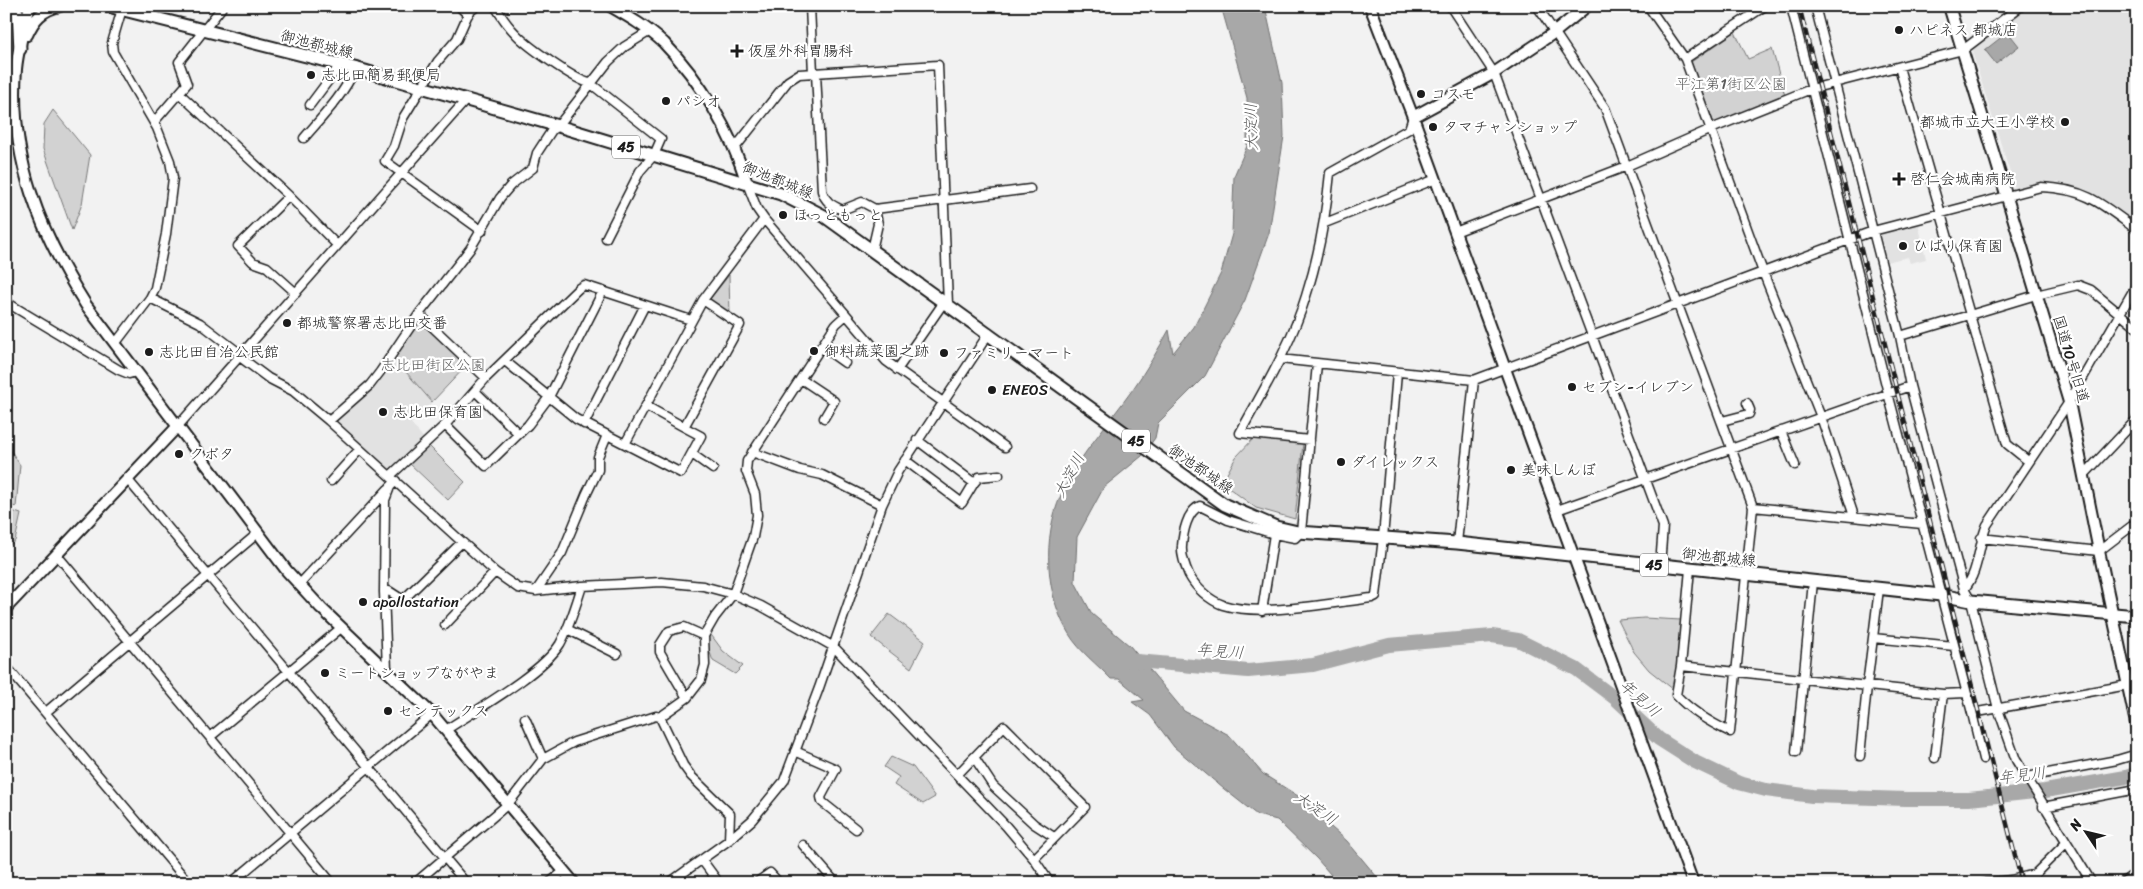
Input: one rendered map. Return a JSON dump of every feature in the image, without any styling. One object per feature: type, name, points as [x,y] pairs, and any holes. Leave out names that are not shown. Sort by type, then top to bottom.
[{"type":"main road","points":[[14,6],[18,14],[20,49]]},
{"type":"main road","name":"御池都城線","points":[[108,6],[423,87],[747,183],[798,202],[824,216],[872,250],[1225,505],[1276,527],[1301,532],[1457,543],[1573,557],[1941,595],[1971,601],[2137,616]]},
{"type":"street","points":[[30,6],[20,49],[16,84],[17,119],[22,161],[30,193],[46,235],[61,265],[86,305],[115,344],[257,534],[299,585],[341,628],[432,714],[574,883]]},
{"type":"street","points":[[20,49],[38,16],[44,11],[60,6]]},
{"type":"street","points":[[154,122],[187,84],[179,62],[222,6]]},
{"type":"street","points":[[459,6],[468,15]]},
{"type":"street","points":[[477,6],[468,15],[457,39],[438,60],[403,118],[394,146],[385,161],[482,231]]},
{"type":"street","points":[[496,6],[524,42],[565,70],[590,83],[661,140],[654,156],[640,171],[606,238]]},
{"type":"street","points":[[610,6],[632,18],[663,42],[687,69],[735,148],[757,209],[874,349],[897,370],[1005,447]]},
{"type":"street","points":[[810,6],[824,198],[828,203],[842,210],[862,202],[876,209],[1030,189]]},
{"type":"street","points":[[1370,6],[1436,179],[1693,883]]},
{"type":"street","points":[[1450,6],[1494,73],[1542,198],[1663,526],[1660,566]]},
{"type":"street","points":[[1537,6],[1605,108],[1753,506],[1730,732],[1708,722],[1685,705],[1676,695],[1690,569]]},
{"type":"street","points":[[1310,440],[1240,433],[1280,360],[1306,297],[1325,223],[1330,173],[1409,129],[1413,117],[1494,73],[1555,32],[1587,6]]},
{"type":"street","points":[[1648,6],[1685,60],[1764,272],[1821,417],[1854,516]]},
{"type":"street","points":[[1685,60],[1765,6]]},
{"type":"street","points":[[1791,6],[1888,393],[1983,759]]},
{"type":"street","points":[[1815,6],[1900,336],[1910,386],[1964,589],[1971,601],[1998,710],[2016,760],[2043,807],[2092,883]]},
{"type":"street","name":"国道10号旧道","points":[[1949,6],[2070,402],[2099,551],[2137,728]]},
{"type":"street","points":[[1455,232],[1627,166],[1711,129],[1811,89],[1963,50],[2021,6]]},
{"type":"street","points":[[115,344],[150,298],[155,288],[166,234],[173,178],[165,145],[154,122],[113,52],[112,43],[122,9]]},
{"type":"street","points":[[329,421],[370,384],[419,314],[482,231],[500,198],[511,185],[533,168],[537,153],[552,130],[558,126],[590,83],[619,52],[650,32]]},
{"type":"street","points":[[310,105],[340,65]]},
{"type":"street","points":[[735,148],[788,81],[799,74],[938,65],[946,303],[897,370]]},
{"type":"street","points":[[1899,67],[2007,444],[2028,461]]},
{"type":"street","points":[[304,138],[348,86],[355,69]]},
{"type":"street","points":[[180,94],[289,196],[337,245]]},
{"type":"street","points":[[6,608],[178,426],[466,100]]},
{"type":"street","points":[[1325,223],[1436,179]]},
{"type":"street","points":[[1280,360],[1474,380],[1873,231],[2008,194],[2041,187],[2077,192],[2096,200],[2137,230]]},
{"type":"street","points":[[289,196],[238,246],[253,262],[267,267],[296,294]]},
{"type":"street","points":[[872,250],[878,224],[876,209]]},
{"type":"street","points":[[626,444],[703,300],[764,219]]},
{"type":"street","points":[[1964,589],[1971,581],[1981,538],[1987,525],[2028,461],[2070,402],[2137,284]]},
{"type":"street","points":[[299,585],[486,378],[579,288],[584,285],[691,320]]},
{"type":"street","points":[[1900,336],[2036,295],[2078,285],[2091,290],[2137,328]]},
{"type":"street","points":[[445,425],[486,466],[519,434],[549,397],[603,291]]},
{"type":"street","points":[[150,298],[200,324],[238,352],[240,357],[268,378],[293,391],[329,421],[392,481],[495,572],[518,588],[536,591],[582,586],[662,582],[703,586],[733,594],[761,606],[834,647],[958,774],[1034,859],[1050,883]]},
{"type":"street","points":[[684,427],[740,325],[703,300]]},
{"type":"street","points":[[6,302],[119,370],[129,374],[136,372]]},
{"type":"street","points":[[584,424],[645,305]]},
{"type":"street","points":[[419,314],[486,378]]},
{"type":"street","points":[[415,883],[508,804],[543,759],[574,742],[590,736],[656,716],[660,717],[687,698],[701,680],[705,665],[704,636],[715,617],[733,594],[753,537],[757,515],[755,494],[746,471],[747,461],[821,346],[836,324],[846,315]]},
{"type":"street","points":[[669,883],[729,840],[752,820],[775,794],[784,780],[834,647],[882,505],[917,440],[944,403],[989,334]]},
{"type":"street","points":[[821,346],[845,363]]},
{"type":"street","points":[[505,361],[584,424],[682,473],[701,436],[646,406]]},
{"type":"street","points":[[1317,364],[1301,532],[1295,538],[1274,534],[1228,520],[1200,506],[1197,507],[1190,517],[1183,532],[1181,550],[1185,566],[1194,584],[1206,596],[1223,604],[1262,611],[1376,596],[1383,538],[1397,373]]},
{"type":"street","points":[[801,379],[834,401],[824,418]]},
{"type":"street","points":[[1457,543],[1474,380]]},
{"type":"street","points":[[1557,510],[1910,386]]},
{"type":"street","points":[[475,391],[519,434]]},
{"type":"street","points":[[1722,421],[1749,414],[1750,410],[1747,403]]},
{"type":"street","points":[[2084,475],[2137,419]]},
{"type":"street","points":[[1781,431],[1795,465]]},
{"type":"street","points":[[536,591],[562,553],[598,470],[598,458],[607,435]]},
{"type":"street","points":[[917,440],[974,483]]},
{"type":"street","points":[[331,481],[360,449]]},
{"type":"street","points":[[752,452],[800,470],[822,475],[882,505]]},
{"type":"street","points":[[692,454],[713,469]]},
{"type":"street","points":[[905,460],[962,503],[979,477],[999,475]]},
{"type":"street","points":[[128,480],[466,883]]},
{"type":"street","points":[[387,670],[384,592],[385,500],[392,481]]},
{"type":"street","points":[[1753,506],[1922,524]]},
{"type":"street","points":[[1981,538],[2099,551],[2137,522]]},
{"type":"street","points":[[46,712],[257,534]]},
{"type":"street","points":[[1262,611],[1274,534]]},
{"type":"street","points":[[384,592],[389,591],[403,600],[462,542]]},
{"type":"street","points":[[57,555],[332,883]]},
{"type":"street","points":[[445,624],[495,572]]},
{"type":"street","points":[[1796,752],[1814,582]]},
{"type":"street","points":[[446,730],[526,676],[549,658],[567,629],[582,586]]},
{"type":"street","points":[[1860,756],[1879,589]]},
{"type":"street","points":[[687,698],[660,652],[660,645],[669,631],[684,627],[704,636]]},
{"type":"street","points":[[210,737],[341,628]]},
{"type":"street","points":[[567,629],[617,654]]},
{"type":"street","points":[[1873,638],[1954,646]]},
{"type":"street","points":[[6,666],[189,883]]},
{"type":"street","points":[[1680,666],[1943,694],[1966,693]]},
{"type":"street","points":[[1972,713],[1998,710],[2128,685]]},
{"type":"street","points":[[1935,758],[1943,694]]},
{"type":"street","points":[[231,883],[432,714]]},
{"type":"street","points":[[660,717],[683,764],[691,776],[730,814],[729,840]]},
{"type":"street","points":[[525,718],[543,759]]},
{"type":"street","points":[[958,774],[1004,726],[1078,800],[1084,807],[1034,859]]},
{"type":"street","points":[[795,751],[836,769],[820,797],[822,802],[856,829]]},
{"type":"street","points":[[2028,780],[2137,754]]},
{"type":"street","points":[[974,757],[993,786],[1034,824],[1054,837]]},
{"type":"street","points":[[2043,807],[2137,788]]},
{"type":"street","points":[[1985,883],[2011,881],[2035,874],[2066,843]]},
{"type":"street","points":[[803,845],[836,883]]},
{"type":"street","points":[[702,860],[720,883]]},
{"type":"street","points":[[550,883],[564,871]]},
{"type":"street","points":[[2122,883],[2137,872]]},
{"type":"street","points":[[756,883],[770,873],[779,883]]},
{"type":"street","points":[[2035,874],[2038,883]]},
{"type":"shaded area","name":"都城市立大王小学校","points":[[2026,6],[2137,6],[2137,225],[2096,195],[2086,190],[2056,182],[2039,183],[2015,189],[1973,55],[1974,46]]},
{"type":"shaded area","name":"ひばり保育園","points":[[1918,222],[1926,259],[1910,263],[1908,257],[1886,262],[1880,235],[1882,231]]},
{"type":"shaded area","name":"志比田保育園","points":[[393,357],[432,402],[411,423],[425,440],[388,471],[334,421]]},
{"type":"green space","name":"平江第1街区公園","points":[[1735,32],[1748,59],[1772,49],[1785,96],[1718,124],[1713,121],[1691,62]]},
{"type":"green space","points":[[53,110],[90,155],[82,204],[72,230],[43,149],[44,124]]},
{"type":"green space","points":[[729,275],[730,316],[710,302],[710,299]]},
{"type":"green space","name":"志比田街区公園","points":[[418,319],[422,319],[468,364],[432,402],[393,357]]},
{"type":"green space","points":[[1254,438],[1303,443],[1295,519],[1256,508],[1222,483],[1236,457]]},
{"type":"green space","points":[[6,443],[20,465],[16,507],[6,504]]},
{"type":"green space","points":[[429,446],[465,482],[448,500],[409,463]]},
{"type":"green space","points":[[6,509],[21,514],[15,541],[6,547]]},
{"type":"green space","points":[[889,614],[925,641],[911,668],[871,637]]},
{"type":"green space","points":[[1644,618],[1681,620],[1674,690],[1649,670],[1634,652],[1618,620]]},
{"type":"green space","points":[[709,632],[723,651],[743,666],[735,674],[713,661],[707,644]]},
{"type":"green space","points":[[891,757],[913,767],[935,797],[923,804],[894,785],[899,777],[884,767]]},
{"type":"water","name":"大淀川","points":[[1221,6],[1265,6],[1282,83],[1284,136],[1269,233],[1245,300],[1205,376],[1158,423],[1155,438],[1142,456],[1104,487],[1077,537],[1075,582],[1092,614],[1130,646],[1184,711],[1229,735],[1263,774],[1306,801],[1317,815],[1347,841],[1382,883],[1338,883],[1317,859],[1277,820],[1257,815],[1174,747],[1150,715],[1132,702],[1144,700],[1119,679],[1111,679],[1073,640],[1061,619],[1051,584],[1049,548],[1051,529],[1061,495],[1068,481],[1085,453],[1138,382],[1169,330],[1173,353],[1194,327],[1221,273],[1232,234],[1234,176],[1247,146],[1247,98]]},
{"type":"water","points":[[2008,32],[2019,46],[1996,64],[1985,50]]},
{"type":"waterway","name":"年見川","points":[[1126,660],[1248,671],[1313,665],[1389,645],[1492,636],[1518,640],[1576,669],[1616,699],[1659,739],[1695,762],[1739,783],[1766,790],[1812,796],[1969,799],[2045,791],[2126,777],[2137,773]]},
{"type":"railway","points":[[1799,6],[2022,883]]},
{"type":"place","name":"ハピネス 都城店","points":[[1899,30]]},
{"type":"place","name":"仮屋外科胃腸科","points":[[737,51]]},
{"type":"place","name":"志比田簡易郵便局","points":[[311,75]]},
{"type":"place","name":"コスモ","points":[[1421,94]]},
{"type":"place","name":"パシオ","points":[[666,101]]},
{"type":"place","name":"都城市立大王小学校","points":[[2065,122]]},
{"type":"place","name":"タマチャンショップ","points":[[1433,127]]},
{"type":"place","name":"啓仁会城南病院","points":[[1899,179]]},
{"type":"place","name":"ほっともっと","points":[[783,215]]},
{"type":"place","name":"ひばり保育園","points":[[1903,246]]},
{"type":"place","name":"都城警察署志比田交番","points":[[287,323]]},
{"type":"place","name":"御料蔬菜園之跡","points":[[814,351]]},
{"type":"place","name":"志比田自治公民館","points":[[149,352]]},
{"type":"place","name":"ファミリーマート","points":[[944,353]]},
{"type":"place","name":"セブン-イレブン","points":[[1572,387]]},
{"type":"place","name":"ENEOS","points":[[992,390]]},
{"type":"place","name":"志比田保育園","points":[[383,412]]},
{"type":"place","name":"クボタ","points":[[179,454]]},
{"type":"place","name":"ダイレックス","points":[[1341,462]]},
{"type":"place","name":"美味しんぼ","points":[[1511,470]]},
{"type":"place","name":"apollostation","points":[[363,602]]},
{"type":"place","name":"ミートショップながやま","points":[[325,673]]},
{"type":"place","name":"センテックス","points":[[388,711]]}]
